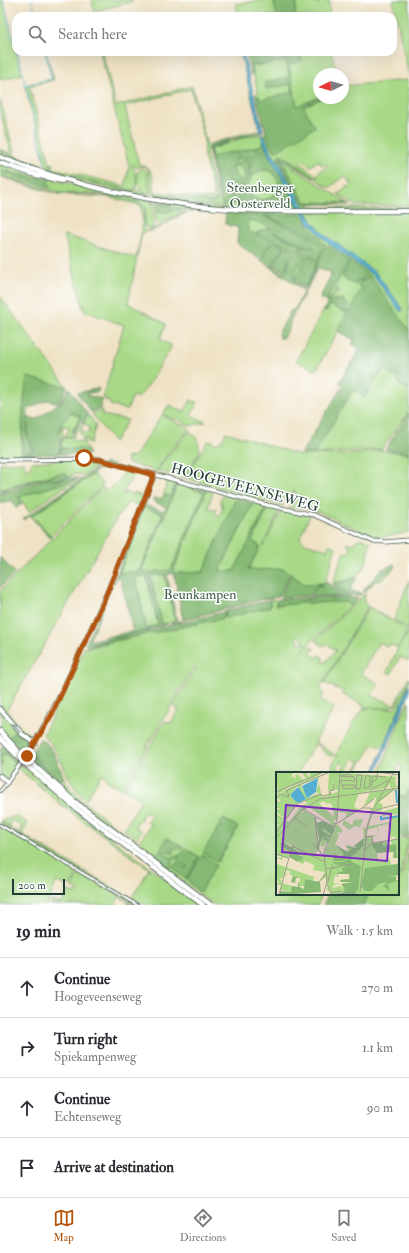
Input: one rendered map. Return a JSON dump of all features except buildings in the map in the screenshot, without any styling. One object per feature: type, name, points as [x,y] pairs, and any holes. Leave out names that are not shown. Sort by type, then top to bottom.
[{"type":"highway","points":[[0,157],[78,183]]},
{"type":"highway","points":[[0,163],[36,175],[190,205],[245,210],[409,211]]},
{"type":"highway","points":[[0,709],[22,734],[35,743]]},
{"type":"highway","points":[[0,731],[21,757]]},
{"type":"highway","points":[[0,738],[73,806],[203,905]]},
{"type":"highway","points":[[27,763],[211,905]]},
{"type":"highway","points":[[0,776],[7,782]]},
{"type":"main road","name":"HOOGEVEENSEWEG","points":[[0,460],[89,458],[267,505],[314,515],[372,541],[386,542],[409,540]]},
{"type":"main road","points":[[7,782],[40,736],[52,714],[103,603],[154,475]]},
{"type":"street","points":[[0,791],[7,782]]},
{"type":"street","points":[[0,825],[137,905]]},
{"type":"green space","points":[[0,0],[3,0],[12,33],[12,56],[18,56],[23,74],[0,80]]},
{"type":"green space","points":[[92,0],[133,0],[133,2],[94,11]]},
{"type":"green space","points":[[265,0],[329,0],[330,12],[238,12],[236,4]]},
{"type":"green space","points":[[273,0],[317,0],[319,3],[297,1],[296,12],[276,12]]},
{"type":"green space","points":[[393,0],[409,0],[409,78],[397,20],[397,12],[395,12]]},
{"type":"green space","points":[[46,56],[54,80],[29,86],[51,167],[52,163],[54,163],[53,168],[125,186],[129,166],[101,56],[103,56],[116,106],[192,86],[207,145],[246,133],[263,131],[208,146],[206,153],[217,196],[216,200],[212,202],[152,194],[148,169],[143,166],[136,168],[132,164],[137,178],[137,185],[136,188],[132,190],[98,183],[46,167],[25,85],[52,79]],"holes":[[[191,89],[205,145],[203,153],[214,194],[212,199],[155,192],[150,170],[139,165],[125,106]]]},
{"type":"green space","points":[[247,56],[300,56],[302,60],[289,65],[297,106],[313,99],[313,102],[303,106],[315,127],[275,151],[269,142],[256,96],[259,96],[260,100],[293,92],[291,84],[266,89],[265,82],[289,77],[286,61],[252,66],[253,73],[251,74]]},
{"type":"green space","name":"Steenberger Oosterveld","points":[[250,56],[332,56],[336,68],[313,68],[313,101],[302,105],[303,107],[313,102],[313,104],[349,104],[349,85],[407,80],[409,88],[409,206],[355,205],[338,194],[351,184],[345,176],[329,188],[317,180],[318,173],[328,166],[327,164],[322,166],[319,160],[311,166],[302,161],[300,163],[316,175],[316,178],[280,155],[283,161],[348,203],[307,203],[310,208],[409,208],[409,210],[310,210],[312,212],[409,212],[409,411],[382,449],[314,454],[353,390],[339,382],[360,350],[352,344],[355,340],[338,331],[316,370],[296,361],[328,302],[320,298],[332,273],[314,265],[307,287],[237,239],[242,228],[230,226],[226,212],[186,210],[158,224],[156,222],[155,206],[152,201],[225,209],[225,207],[152,197],[155,196],[212,203],[217,201],[219,197],[209,148],[224,205],[210,148],[249,136],[233,140],[244,136],[266,134],[259,96],[256,96],[255,94],[258,93],[254,75],[251,75],[253,73]],"holes":[[[157,203],[183,209],[158,212]]]},
{"type":"green space","points":[[0,100],[15,156],[41,165],[0,151],[0,149],[12,154],[0,112]]},
{"type":"green space","points":[[231,140],[209,148],[215,144]]},
{"type":"green space","points":[[228,142],[230,143],[210,149],[213,158],[224,153],[235,152],[237,161],[227,170],[226,178],[231,184],[231,199],[234,203],[240,203],[222,205],[209,148]]},
{"type":"green space","points":[[263,142],[300,209],[297,207],[264,208],[246,204],[263,207],[276,207],[281,206],[290,199],[289,194],[283,191],[263,202],[254,201],[241,193],[241,189],[246,183],[243,176],[246,178],[250,177],[251,163],[262,154],[263,150],[259,146]],"holes":[[[262,170],[272,171],[279,182],[276,193],[270,198],[266,199],[252,197],[248,188],[251,177]]]},
{"type":"green space","points":[[259,146],[254,150],[249,158],[239,159],[237,152]]},
{"type":"green space","points":[[259,148],[261,152],[249,162],[249,176],[245,175],[240,166],[235,166],[233,168],[235,176],[243,182],[239,193],[247,200],[255,204],[235,201],[232,194],[233,183],[228,180],[228,175],[232,167],[242,161],[251,160]]},
{"type":"green space","points":[[0,152],[68,176],[130,191],[138,190],[150,197],[114,190],[59,176],[0,156]]},
{"type":"green space","points":[[281,154],[312,175],[315,179],[278,156]]},
{"type":"green space","points":[[277,158],[281,159],[305,202],[348,203],[351,205],[304,204]]},
{"type":"green space","points":[[0,164],[41,177],[152,201],[154,223],[153,228],[148,229],[144,224],[146,208],[139,202],[103,194],[62,193],[0,175]],"holes":[[[2,170],[48,181],[50,187],[2,172]]]},
{"type":"green space","points":[[143,168],[147,172],[150,194],[143,192],[138,184],[137,172]]},
{"type":"green space","points":[[2,170],[48,181],[50,187],[2,172]]},
{"type":"green space","points":[[284,193],[287,198],[282,202],[270,205],[255,204],[269,203]]},
{"type":"green space","points":[[73,195],[106,196],[130,200],[140,205],[107,197]]},
{"type":"green space","points":[[157,203],[184,209],[158,213]]},
{"type":"green space","points":[[140,205],[144,209],[144,229],[146,231],[158,227],[181,214],[187,212],[194,211],[188,212],[152,231],[142,233],[128,303],[166,324],[160,339],[172,346],[147,387],[138,398],[133,396],[127,410],[110,405],[110,402],[105,400],[105,397],[103,397],[124,325],[84,311],[64,235],[136,258],[142,218]]},
{"type":"green space","points":[[226,213],[265,216],[326,245],[322,249],[319,259],[299,251],[301,248],[314,248],[312,245],[307,246],[274,232],[268,226],[250,220],[247,223],[248,231],[273,242],[264,250],[263,258],[266,254],[265,251],[274,242],[284,246],[272,265],[282,273],[287,270],[289,260],[297,252],[306,256],[293,274],[294,280],[304,288],[303,290],[237,243],[238,227],[225,224]]},
{"type":"green space","points":[[301,214],[309,226],[322,240],[264,215]]},
{"type":"green space","points":[[268,228],[273,233],[305,246],[300,247],[298,250],[256,233]]},
{"type":"green space","points":[[328,246],[349,260],[335,286],[330,292],[327,301],[320,298],[332,273],[326,270],[325,272],[318,267],[306,291],[305,290],[324,249]]},
{"type":"green space","points":[[285,247],[296,251],[288,259],[286,268],[283,271],[274,265]]},
{"type":"green space","points":[[308,256],[318,261],[305,287],[294,278]]},
{"type":"green space","points":[[350,261],[368,274],[365,278],[358,281],[356,285],[342,277]]},
{"type":"green space","points":[[369,275],[409,330],[409,389],[399,384],[396,375],[394,377],[383,370],[364,398],[353,390],[314,454],[301,454],[343,385],[339,382],[360,350],[352,344],[355,340],[338,331],[347,313],[330,305],[327,311],[324,310],[336,288],[340,290],[338,294],[334,293],[330,300],[334,302],[335,298],[339,301],[341,298],[344,300],[343,302],[348,305],[345,310],[348,312],[362,288],[358,286],[361,281],[366,280]]},
{"type":"green space","points":[[304,291],[305,292],[290,321],[288,331],[281,339],[278,334],[291,310],[294,311]]},
{"type":"green space","points":[[0,296],[67,387],[27,378],[23,410],[21,455],[0,456]]},
{"type":"green space","points":[[27,377],[67,387],[59,403],[47,400],[28,409],[27,437],[33,449],[22,454],[23,410]]},
{"type":"green space","points":[[69,388],[88,415],[78,424],[73,433],[72,432],[80,416],[73,414],[72,411],[62,423],[58,436],[62,439],[58,454],[22,455],[32,452],[34,449],[28,437],[27,417],[35,420],[56,405],[60,404]]},
{"type":"green space","points":[[99,388],[98,392],[88,393],[88,396],[102,399],[101,408],[91,412],[77,393]]},
{"type":"green space","points":[[191,400],[198,403],[191,415],[206,422],[189,426],[176,418],[175,420],[163,414],[169,405],[184,412]]},
{"type":"green space","points":[[102,410],[102,415],[128,420],[114,442],[92,414]]},
{"type":"green space","points":[[72,411],[74,412],[73,414],[80,416],[80,420],[73,429],[71,436],[65,437],[70,427],[63,426],[62,431],[64,437],[62,439],[62,436],[59,434],[62,423]]},
{"type":"green space","points":[[409,413],[409,453],[386,449],[387,447]]},
{"type":"green space","points":[[162,415],[188,428],[189,430],[170,451],[156,471],[127,463],[126,458],[135,456]]},
{"type":"green space","points":[[89,416],[96,425],[90,444],[87,442],[87,438],[85,438],[84,445],[88,451],[79,448],[70,450],[61,447],[63,439],[73,436],[79,424],[72,440],[82,442],[83,438],[78,430],[84,420],[81,432],[89,433],[90,428],[84,424],[85,419]]},
{"type":"green space","points":[[190,431],[197,438],[200,450],[185,478],[157,471],[166,458]]},
{"type":"green space","points":[[226,432],[300,455],[353,454],[381,450],[409,454],[409,532],[385,537],[372,536],[319,512],[289,507],[297,497],[294,495],[296,492],[294,490],[291,499],[280,497],[279,503],[283,504],[283,506],[185,478],[207,442],[212,441],[217,444],[223,439]]},
{"type":"green space","points":[[61,447],[70,450],[79,448],[88,451],[88,455],[59,454]]},
{"type":"green space","points":[[73,459],[96,467],[84,475],[75,474],[69,477],[62,474],[0,490],[0,463],[24,462],[25,468],[29,469],[32,462]]},
{"type":"green space","points":[[105,463],[116,466],[115,468],[105,465],[32,516],[51,536],[50,538],[30,516],[24,520],[23,519]]},
{"type":"green space","points":[[129,469],[136,471],[122,493],[124,494],[126,491],[132,495],[134,493],[144,497],[140,506],[129,502],[118,516],[7,710],[19,727],[34,741],[21,732],[0,707],[0,591],[103,487],[107,492]]},
{"type":"green space","points":[[65,473],[69,477],[55,480],[47,477],[0,492],[0,490],[32,480]]},
{"type":"green space","points":[[94,474],[103,485],[51,536],[32,516]]},
{"type":"green space","points":[[50,478],[53,481],[80,478],[19,497],[22,504],[16,508],[12,500],[0,504],[0,494]]},
{"type":"green space","points":[[77,480],[71,484],[70,483],[29,512],[20,497],[66,481]]},
{"type":"green space","points":[[167,480],[176,482],[171,496],[164,495]]},
{"type":"green space","points":[[176,482],[181,483],[180,485],[177,485],[141,571],[147,572],[150,576],[162,624],[168,624],[148,629],[149,627],[158,625],[147,576],[135,577],[147,630],[87,645],[85,644],[105,602],[89,641],[133,631],[120,577],[117,577],[114,584],[113,583],[117,573],[140,571],[163,514],[144,507],[120,571],[118,571],[147,494],[149,495],[145,505],[164,511],[166,507],[154,502],[153,498],[160,499],[164,495],[171,496]]},
{"type":"green space","points":[[181,483],[182,486],[193,487],[193,489],[204,492],[171,570],[151,575],[165,575],[175,621],[162,624],[151,578],[147,572],[141,571],[177,485],[180,485]]},
{"type":"green space","points":[[193,487],[207,490],[172,574],[167,575],[177,621],[182,621],[170,624],[175,621],[165,575],[151,575],[149,572],[171,570],[204,492],[192,489]]},
{"type":"green space","points":[[207,490],[213,492],[208,508],[217,509],[215,514],[219,516],[223,508],[220,500],[224,495],[236,498],[235,502],[203,572],[174,573],[172,572]]},
{"type":"green space","name":"Beunkampen","points":[[236,498],[253,503],[219,571],[234,571],[267,506],[269,507],[252,541],[260,546],[248,570],[284,569],[290,574],[278,597],[263,599],[183,620],[174,573],[203,572]]},
{"type":"green space","points":[[253,503],[267,506],[234,571],[219,572]]},
{"type":"green space","points":[[144,507],[163,513],[140,571],[117,573],[120,571]]},
{"type":"green space","points":[[269,507],[280,509],[263,546],[282,510],[310,515],[300,538],[305,543],[327,550],[329,545],[336,547],[325,583],[304,584],[284,569],[248,571],[260,546],[252,541]]},
{"type":"green space","points":[[360,538],[371,542],[368,557],[363,570],[356,577],[346,581],[333,583],[344,552],[348,553],[351,547],[348,546],[348,543],[351,544]]},
{"type":"green space","points":[[0,557],[15,573],[0,588]]},
{"type":"green space","points":[[394,564],[396,567],[379,582],[376,580],[364,593],[363,591],[381,570]]},
{"type":"green space","points":[[291,575],[306,585],[324,583],[317,586],[309,596],[280,597]]},
{"type":"green space","points":[[146,576],[158,625],[147,630],[135,577]]},
{"type":"green space","points":[[357,578],[350,589],[362,594],[351,595],[333,584]]},
{"type":"green space","points":[[409,580],[409,629],[394,620]]},
{"type":"green space","points":[[327,583],[351,597],[311,596],[318,586]]},
{"type":"green space","points":[[365,594],[364,602],[368,606],[320,688],[324,694],[320,701],[334,708],[315,742],[335,755],[329,756],[321,749],[322,747],[315,744],[299,772],[276,772],[276,895],[322,895],[318,905],[214,905],[75,799],[28,758],[31,754],[60,780],[64,778],[79,798],[148,852],[149,849],[139,841],[151,825],[147,822],[151,815],[145,811],[139,822],[137,821],[135,826],[141,831],[136,839],[124,829],[141,800],[124,790],[165,721],[171,723],[179,709],[173,706],[196,668],[194,667],[122,789],[107,781],[104,775],[101,774],[86,800],[79,793],[68,776],[55,749],[43,735],[84,648],[146,634],[146,631],[149,634],[223,618],[226,611],[225,617],[270,607],[270,600],[277,600],[275,605],[303,603],[308,598],[313,598],[309,599],[306,603],[347,602],[350,606],[308,644],[306,644],[298,636],[296,638],[300,644],[302,642],[307,646],[302,652],[310,645],[314,649],[310,654],[317,658],[319,655],[323,658],[322,661],[325,663],[336,650],[326,644],[323,646],[315,640]],"holes":[[[223,819],[237,829],[218,862]],[[167,839],[179,848],[173,848],[173,854],[167,851],[162,852],[171,858],[179,854],[177,858],[173,860],[169,868],[156,858]],[[185,848],[199,857],[186,879],[172,868],[176,863],[184,868],[188,867],[178,861]],[[216,865],[199,891],[187,880]]]},
{"type":"green space","points":[[308,598],[303,603],[275,605],[279,599]]},
{"type":"green space","points":[[358,598],[350,606],[346,602],[306,603],[309,599]]},
{"type":"green space","points":[[270,600],[270,607],[225,618],[226,611]]},
{"type":"green space","points":[[369,607],[408,630],[398,648],[390,644],[388,647],[379,642],[361,674],[379,684],[371,695],[394,705],[409,678],[409,682],[400,699],[397,703],[393,706],[389,708],[366,707],[363,709],[365,706],[342,694],[343,691],[324,683]]},
{"type":"green space","points":[[225,612],[223,618],[149,634],[147,631]]},
{"type":"green space","points":[[146,631],[147,634],[84,648],[98,643]]},
{"type":"green space","points":[[409,632],[409,661],[400,657],[391,674],[387,672],[398,648]]},
{"type":"green space","points":[[409,684],[384,746],[381,747],[373,744],[356,772],[354,772],[360,762],[354,758],[346,772],[342,770],[345,765],[340,762],[337,769],[333,769],[332,766],[347,734],[362,711],[367,708],[395,708]]},
{"type":"green space","points":[[409,701],[409,788],[406,797],[399,794],[399,775],[402,767],[399,765],[396,772],[380,772],[400,719]]},
{"type":"green space","points":[[0,710],[33,743],[26,756],[23,753],[26,752],[30,743],[16,730],[8,738],[0,729],[0,723],[3,719],[0,716]]},
{"type":"green space","points":[[16,730],[30,743],[26,752],[23,753],[8,738]]},
{"type":"green space","points":[[40,739],[49,745],[58,761],[64,778],[60,780],[31,754]]},
{"type":"green space","points":[[3,746],[18,760],[15,764],[5,753],[0,759],[0,750]]},
{"type":"green space","points":[[5,753],[15,764],[18,760],[21,764],[6,780],[0,775],[0,767],[3,764],[0,760]]},
{"type":"green space","points":[[31,756],[68,789],[66,792],[29,759]]},
{"type":"green space","points":[[0,759],[3,764],[0,767]]},
{"type":"green space","points":[[22,765],[89,821],[199,905],[146,905],[132,897],[149,869],[62,805],[19,769]]},
{"type":"green space","points":[[409,788],[409,837],[399,835],[399,798],[400,796],[405,798]]},
{"type":"green space","points":[[16,816],[28,823],[22,834],[19,832],[22,826],[12,820],[9,825],[12,827],[11,830],[0,824],[0,822],[11,828],[1,821]]},
{"type":"green space","points":[[223,819],[238,827],[217,862],[203,853]]},
{"type":"green space","points":[[0,825],[78,871],[72,884],[65,885],[56,882],[47,905],[0,905]]},
{"type":"green space","points":[[15,829],[16,831],[142,905],[138,905],[14,832]]},
{"type":"green space","points":[[399,837],[409,839],[400,876],[402,875],[409,851],[409,905],[364,905],[368,895],[399,895]]},
{"type":"green space","points":[[167,838],[183,847],[182,849],[173,848],[173,854],[167,851],[162,852],[171,858],[179,854],[177,858],[172,861],[170,868],[155,858]]},
{"type":"green space","points":[[185,848],[199,857],[186,879],[172,868],[177,863],[184,868],[188,867],[177,861]]},
{"type":"green space","points":[[202,855],[216,865],[200,892],[187,880]]},
{"type":"green space","points":[[80,873],[135,905],[128,905],[129,902],[119,897],[115,905],[50,905],[52,901],[61,904],[68,891],[76,894],[78,890],[73,888],[73,884]]},
{"type":"green space","points":[[328,895],[368,895],[364,905],[323,905]]},
{"type":"water","points":[[241,56],[244,56],[263,131],[260,132]]},
{"type":"water","points":[[261,135],[264,135],[270,149],[312,221],[325,235],[376,273],[403,309],[402,311],[400,311],[374,276],[328,243],[309,223],[269,155]]},
{"type":"water","points":[[409,686],[409,694],[376,772],[375,769]]},
{"type":"waterway","points":[[3,0],[12,34]]},
{"type":"waterway","points":[[32,0],[35,12]]},
{"type":"waterway","points":[[18,56],[22,72]]},
{"type":"waterway","points":[[26,85],[52,79],[46,56]]},
{"type":"waterway","points":[[23,75],[46,166]]},
{"type":"route","points":[[27,756],[52,714],[103,603],[154,475],[101,460],[84,458]]}]
